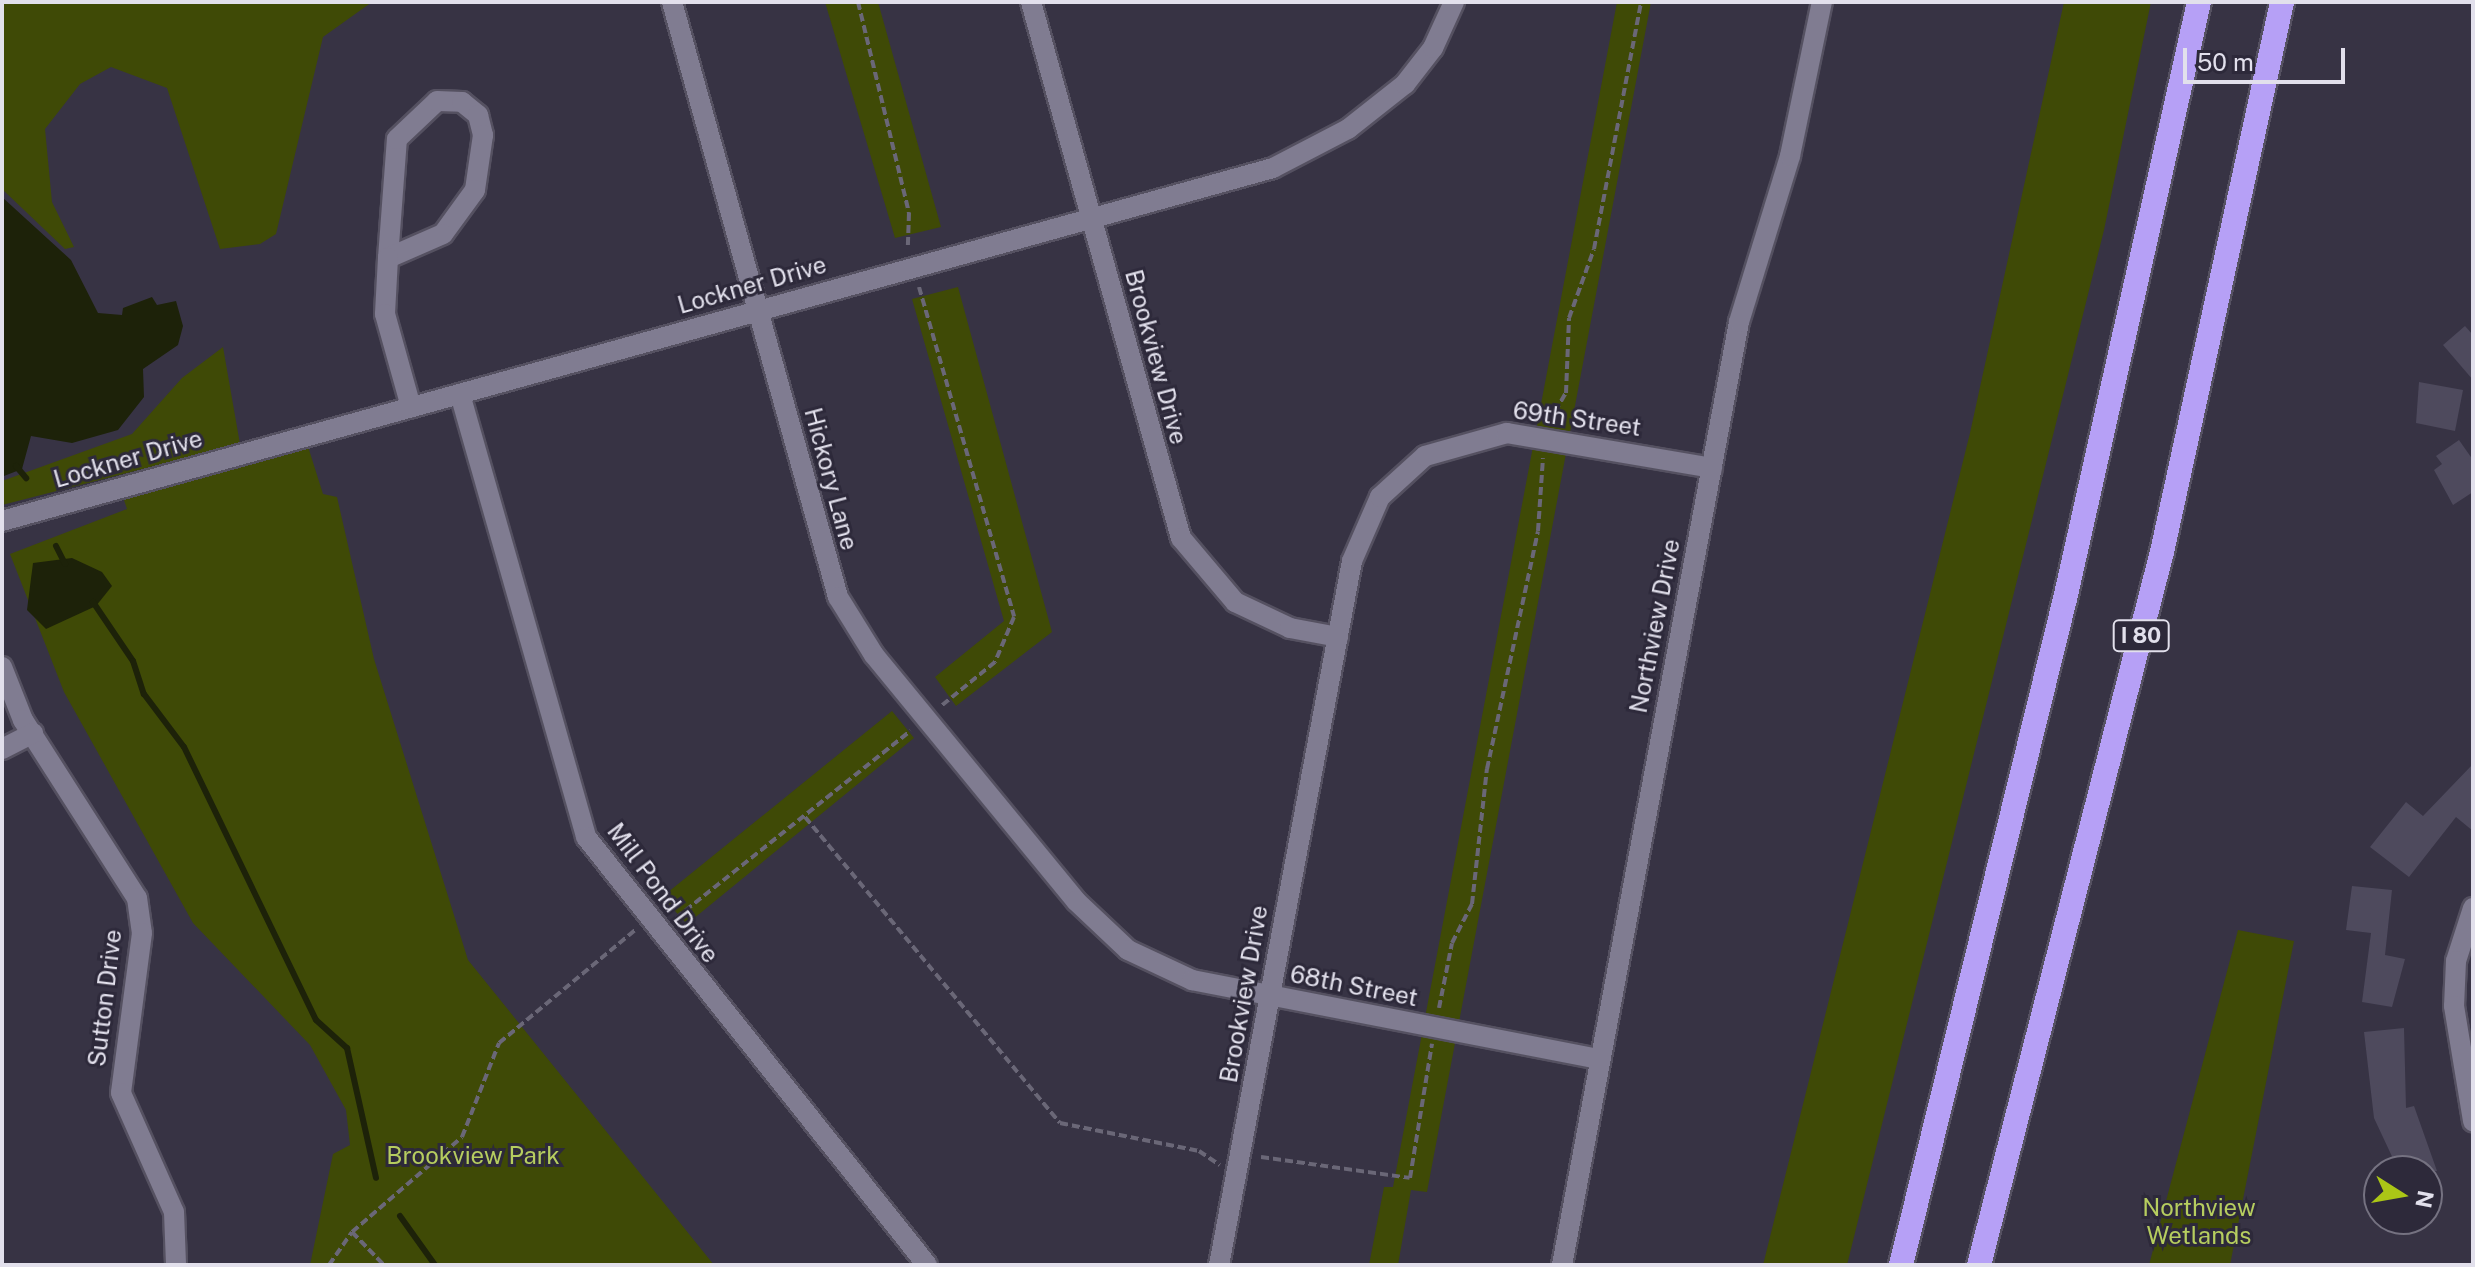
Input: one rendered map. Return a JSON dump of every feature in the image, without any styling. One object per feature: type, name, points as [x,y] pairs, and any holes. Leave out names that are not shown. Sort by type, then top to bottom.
[{"type":"highway","points":[[1901,1265],[2069,584],[2199,2]]},
{"type":"highway","name":"I 80","points":[[1979,1265],[2162,552],[2282,2]]},
{"type":"street","name":"Hickory Lane","points":[[672,2],[838,597],[926,718],[1076,901]]},
{"type":"street","name":"Brookview Drive","points":[[1031,2],[1172,513],[1196,563],[1261,618],[1338,637]]},
{"type":"street","name":"Lockner Drive","points":[[2,521],[1273,168],[1348,129],[1405,84],[1433,48],[1454,2]]},
{"type":"street","name":"Northview Drive","points":[[1562,1265],[1739,322],[1790,156],[1822,2]]},
{"type":"street","points":[[388,258],[443,234],[475,190],[483,135],[478,115],[462,102],[437,101],[397,139],[388,258],[385,314],[411,407]]},
{"type":"street","name":"Mill Pond Drive","points":[[460,394],[586,837],[653,926],[927,1265]]},
{"type":"street","name":"69th Street","points":[[1352,561],[1380,497],[1425,456],[1478,436],[1545,437],[1712,468]]},
{"type":"street","name":"Brookview Drive","points":[[1219,1265],[1352,561]]},
{"type":"street","name":"Sutton Drive","points":[[2,667],[33,733],[137,898],[142,933],[121,1093],[174,1212],[176,1265]]},
{"type":"street","points":[[2,749],[33,733]]},
{"type":"street","name":"68th Street","points":[[1076,901],[1160,968],[1270,997],[1600,1059]]},
{"type":"street","points":[[2473,908],[2456,961],[2454,1006],[2473,1121]]},
{"type":"path","points":[[329,1265],[352,1232],[462,1137],[491,1060],[514,1027],[638,928],[668,925],[995,662],[1014,617],[931,309],[910,268],[909,213],[858,2]]},
{"type":"path","points":[[805,817],[1060,1123],[1199,1151],[1229,1168],[1265,1157],[1410,1178],[1452,943],[1472,904],[1487,769],[1538,531],[1545,437],[1566,393],[1569,318],[1594,249],[1641,2]]},
{"type":"path","points":[[352,1232],[384,1265]]},
{"type":"green space","points":[[2,2],[372,2],[323,37],[276,234],[260,244],[220,249],[167,88],[111,67],[80,84],[45,129],[52,202],[74,247],[65,249],[2,189]]},
{"type":"green space","points":[[825,2],[878,2],[941,227],[895,238]]},
{"type":"green space","points":[[1617,2],[1651,2],[1427,1192],[1411,1190],[1398,1265],[1369,1265],[1384,1187],[1393,1187]]},
{"type":"green space","points":[[2064,2],[2151,2],[2104,230],[1847,1265],[1763,1265],[1970,433]]},
{"type":"green space","points":[[958,287],[1052,632],[956,706],[935,677],[1004,621],[912,299]]},
{"type":"green space","points":[[223,347],[240,444],[2,505],[2,481],[132,434],[182,378]]},
{"type":"green space","name":"Brookview Park","points":[[305,437],[323,494],[337,497],[374,659],[468,960],[714,1265],[310,1265],[333,1154],[350,1145],[346,1110],[310,1045],[193,923],[64,692],[10,554],[127,509],[120,488]]},
{"type":"green space","points":[[892,711],[914,738],[687,924],[662,897]]},
{"type":"green space","name":"Northview Wetlands","points":[[2238,930],[2294,941],[2230,1265],[2149,1265]]},
{"type":"shaded area","points":[[2,197],[71,260],[98,313],[122,315],[123,308],[152,297],[157,305],[176,301],[183,326],[178,345],[143,369],[144,397],[118,430],[72,443],[31,436],[22,469],[4,476]]},
{"type":"shaded area","points":[[72,558],[102,572],[112,586],[96,606],[46,629],[27,610],[33,563]]},
{"type":"building","points":[[2465,326],[2473,335],[2473,380],[2443,345]]},
{"type":"building","points":[[2419,382],[2463,390],[2455,431],[2416,423]]},
{"type":"building","points":[[2459,440],[2473,460],[2473,492],[2453,505],[2434,470],[2442,464],[2436,456]]},
{"type":"building","points":[[2473,764],[2473,831],[2456,817],[2409,877],[2370,847],[2406,802],[2423,816]]},
{"type":"building","points":[[2352,886],[2392,890],[2385,955],[2405,959],[2392,1007],[2362,1002],[2371,933],[2346,930]]},
{"type":"building","points":[[2404,1028],[2406,1108],[2414,1106],[2431,1155],[2391,1155],[2374,1118],[2364,1032]]},
{"type":"waterway","points":[[16,466],[26,478]]},
{"type":"waterway","points":[[56,546],[65,564]]},
{"type":"waterway","points":[[93,602],[133,661],[144,694],[184,747],[316,1020],[347,1048],[376,1178]]},
{"type":"waterway","points":[[400,1216],[435,1265]]}]
